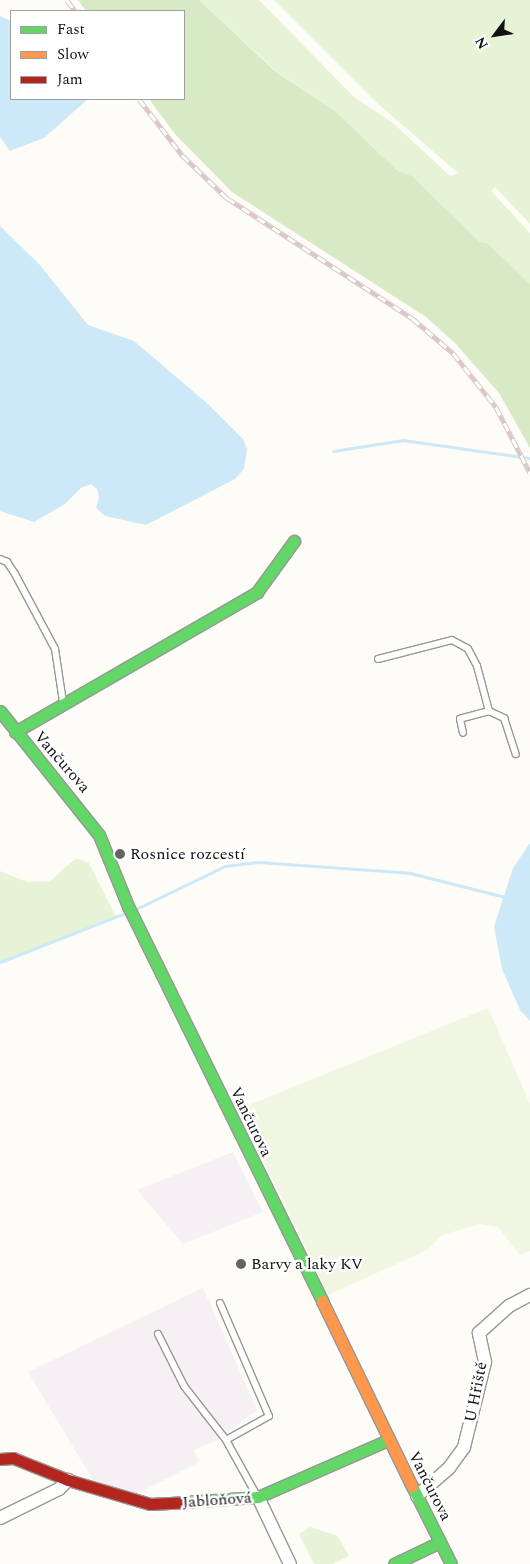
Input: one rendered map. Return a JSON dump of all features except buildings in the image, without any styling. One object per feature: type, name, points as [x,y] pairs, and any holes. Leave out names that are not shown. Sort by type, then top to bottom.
[{"type":"street","points":[[15,732],[257,592],[294,541]]},
{"type":"street","name":"Vančurova","points":[[0,710],[15,732],[73,800],[99,835],[132,915],[388,1440],[451,1564]]},
{"type":"street","name":"U Hřiště","points":[[417,1496],[449,1468],[464,1448],[485,1362],[479,1333],[509,1306],[530,1296]]},
{"type":"street","name":"Jabloňová","points":[[0,1459],[13,1458],[68,1480],[150,1504],[258,1498],[388,1440]]},
{"type":"street","points":[[0,1518],[59,1489],[68,1480]]},
{"type":"street","points":[[258,1498],[290,1564]]},
{"type":"street","points":[[394,1564],[440,1542]]},
{"type":"lane","points":[[0,559],[7,562],[15,574],[55,649],[63,703]]},
{"type":"lane","points":[[378,659],[452,640],[459,643],[473,656],[489,711]]},
{"type":"lane","points":[[463,733],[460,719],[489,711],[504,718],[516,754]]},
{"type":"lane","points":[[220,1303],[269,1416],[226,1440]]},
{"type":"lane","points":[[158,1334],[184,1386],[226,1440],[258,1498]]},
{"type":"shaded area","points":[[233,1152],[263,1212],[183,1244],[137,1190]]},
{"type":"shaded area","points":[[203,1288],[257,1410],[217,1440],[194,1450],[199,1462],[137,1494],[93,1480],[28,1372]]},
{"type":"green space","points":[[78,0],[199,0],[276,72],[335,111],[398,171],[412,176],[480,242],[487,243],[526,280],[530,284],[530,448],[499,393],[455,343],[426,317],[232,192],[175,134],[150,100],[185,100],[185,10],[85,10]]},
{"type":"green space","points":[[199,0],[259,0],[354,97],[393,123],[450,176],[458,173],[376,102],[274,0],[530,0],[530,224],[495,187],[491,191],[530,233],[530,284],[487,243],[480,242],[412,176],[398,171],[335,111],[277,72]]},
{"type":"green space","points":[[76,858],[89,863],[116,917],[0,963],[0,871],[27,882],[50,881]]},
{"type":"green space","points":[[488,1008],[530,1104],[530,1251],[520,1255],[498,1227],[480,1224],[442,1235],[427,1250],[328,1295],[239,1109]]},
{"type":"green space","points":[[310,1527],[338,1536],[349,1556],[333,1564],[314,1564],[299,1534]]},
{"type":"water","points":[[0,16],[10,21],[10,100],[87,100],[44,138],[10,151],[0,137]]},
{"type":"water","points":[[0,226],[39,264],[88,325],[134,341],[209,405],[243,439],[247,449],[244,469],[235,479],[146,525],[105,516],[96,508],[99,497],[97,489],[91,484],[81,488],[65,504],[34,522],[0,511]]},
{"type":"water","points":[[530,843],[530,1021],[520,1010],[502,969],[494,927],[513,868]]},
{"type":"waterway","points":[[333,451],[403,440],[530,458]]},
{"type":"waterway","points":[[136,909],[225,866],[258,862],[410,873],[505,897]]},
{"type":"waterway","points":[[0,962],[125,913]]},
{"type":"railway","points":[[67,0],[74,10]]},
{"type":"railway","points":[[140,100],[182,155],[227,198],[412,318],[453,353],[496,407],[530,473]]},
{"type":"traffic: fast","points":[[15,732],[257,592],[294,541]]},
{"type":"traffic: fast","points":[[0,711],[99,835],[128,906],[322,1301]]},
{"type":"traffic: fast","points":[[185,1502],[258,1497],[388,1440]]},
{"type":"traffic: fast","points":[[412,1486],[451,1564]]},
{"type":"traffic: fast","points":[[394,1564],[440,1542]]},
{"type":"traffic: slow","points":[[322,1301],[412,1486]]},
{"type":"traffic: jam","points":[[0,1459],[13,1458],[68,1480],[150,1504],[185,1502]]},
{"type":"place","name":"Rosnice rozcestí","points":[[120,854]]},
{"type":"place","name":"Barvy a laky KV","points":[[241,1264]]}]
